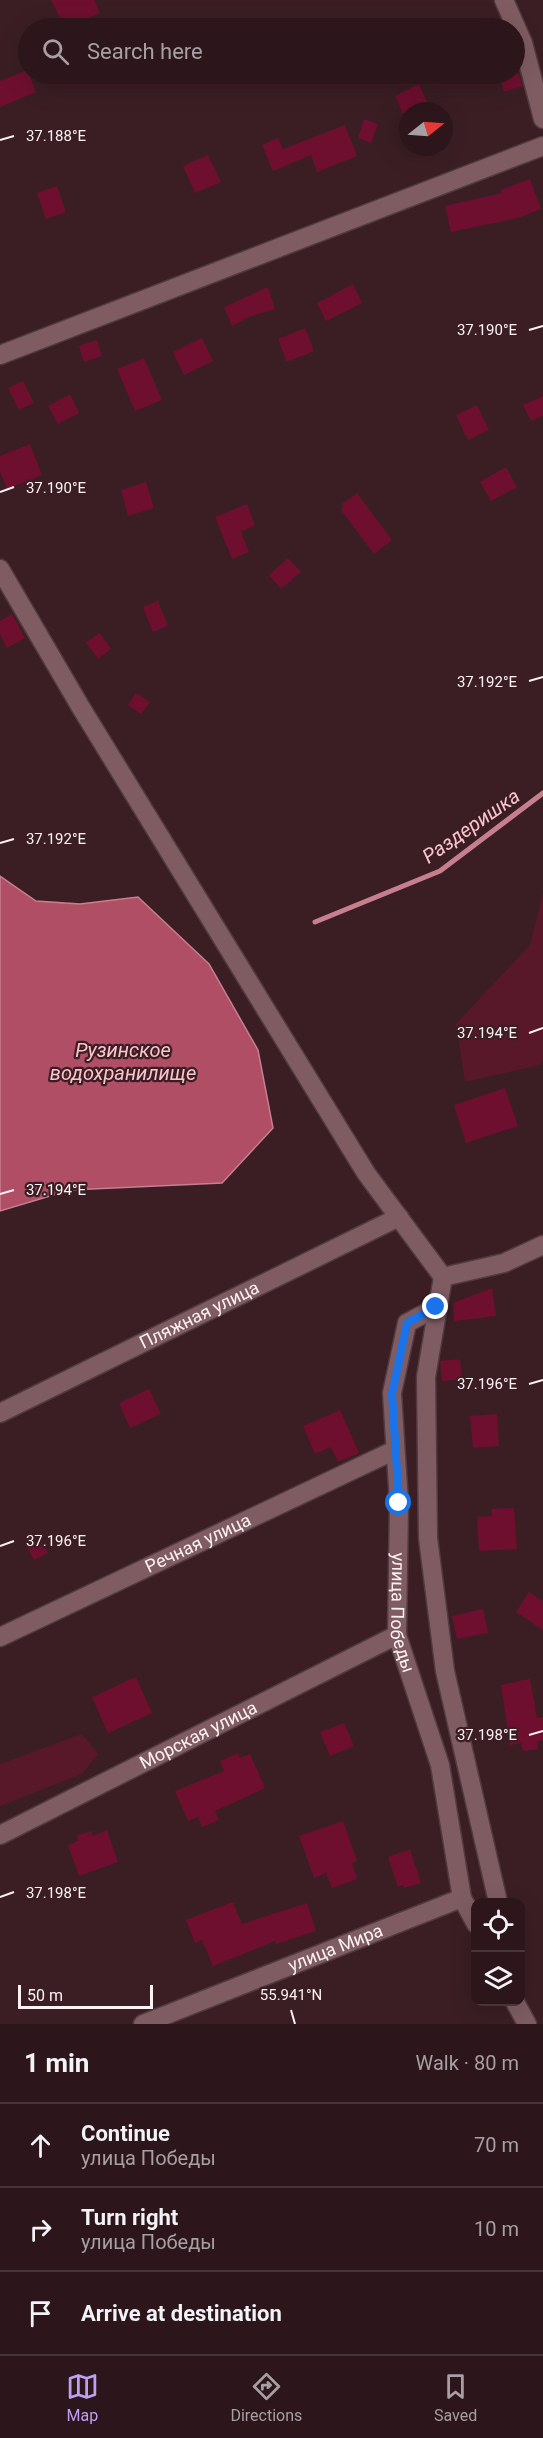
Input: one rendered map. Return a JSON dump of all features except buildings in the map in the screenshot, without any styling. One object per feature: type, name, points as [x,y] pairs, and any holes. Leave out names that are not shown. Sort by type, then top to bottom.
[{"type":"street","points":[[504,0],[512,18]]},
{"type":"street","points":[[525,51],[543,119]]},
{"type":"street","points":[[0,355],[543,146]]},
{"type":"street","points":[[0,569],[80,706],[366,1173],[443,1277],[436,1307],[426,1377],[428,1538],[444,1671],[497,1898]]},
{"type":"street","name":"Пляжная улица","points":[[0,1413],[399,1217]]},
{"type":"street","points":[[443,1277],[504,1263],[543,1245]]},
{"type":"street","name":"улица Победы","points":[[436,1307],[407,1323],[392,1394],[399,1503],[397,1635],[440,1765],[462,1898],[471,1915]]},
{"type":"street","name":"Речная улица","points":[[0,1637],[395,1450]]},
{"type":"street","name":"Морская улица","points":[[0,1835],[397,1635]]},
{"type":"street","name":"улица Мира","points":[[143,2024],[462,1898]]},
{"type":"street","points":[[518,2006],[527,2024]]},
{"type":"shaded area","points":[[543,893],[543,1060],[540,1065],[465,1082],[456,1024],[530,945]]},
{"type":"shaded area","points":[[82,1734],[98,1754],[82,1774],[0,1806],[0,1764]]},
{"type":"water","name":"Рузинское водохранилище","points":[[0,876],[36,901],[80,904],[138,897],[209,964],[258,1050],[273,1128],[222,1183],[70,1190],[0,1211]]},
{"type":"waterway","name":"Раздеришка","points":[[315,922],[440,871],[543,793]]},
{"type":"route","points":[[399,1503],[392,1394],[407,1323],[436,1307]]}]
